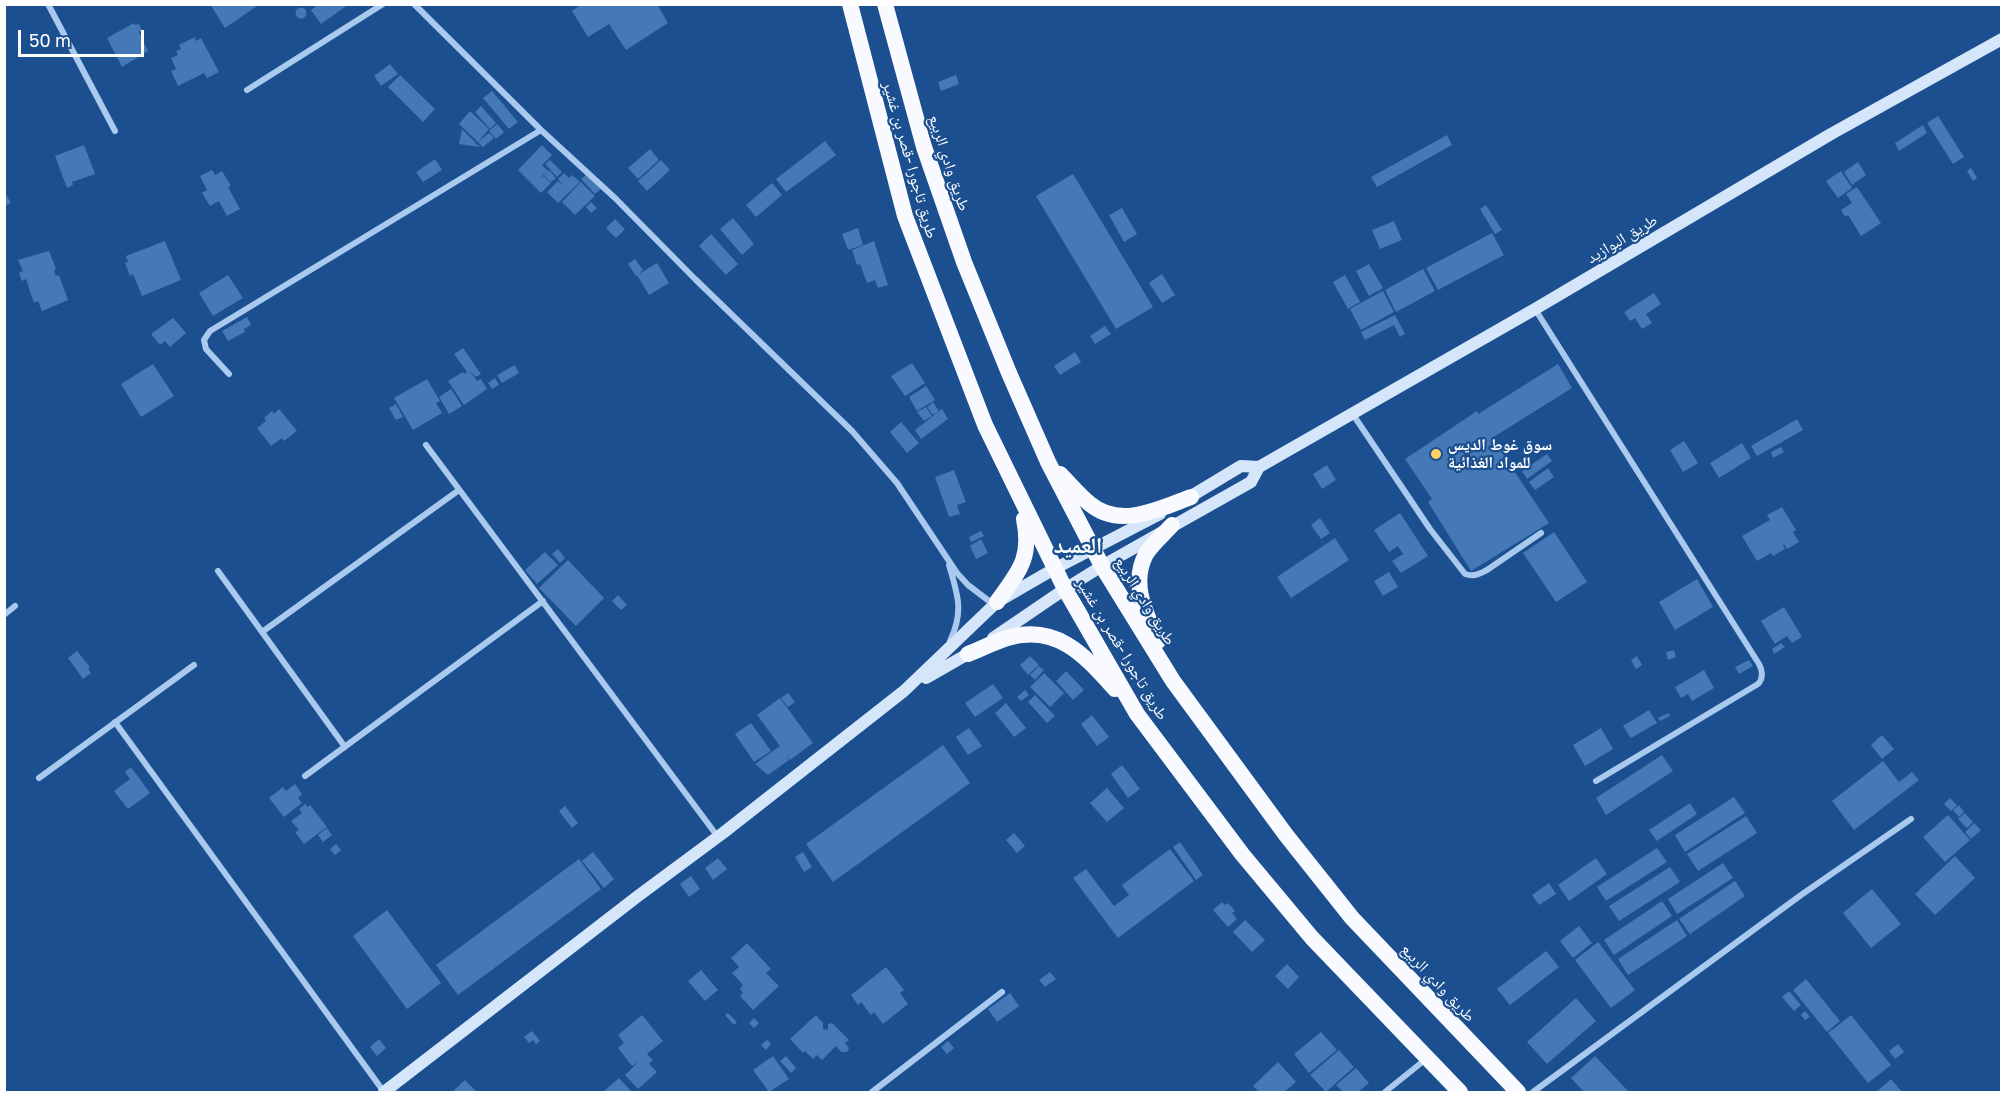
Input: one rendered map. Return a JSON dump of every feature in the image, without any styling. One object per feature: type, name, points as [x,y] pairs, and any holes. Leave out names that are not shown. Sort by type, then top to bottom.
[{"type":"highway","name":"طريق تاجورا -قصر بن غشير","points":[[850,4],[905,216],[985,425],[1065,589],[1137,714],[1242,854],[1312,938],[1461,1092]]},
{"type":"highway","name":"طريق وادي الربيع","points":[[885,4],[924,147],[964,262],[1048,462],[1102,566],[1173,681],[1286,835],[1352,918],[1518,1092]]},
{"type":"highway","points":[[1048,462],[1091,505],[1105,513],[1135,516],[1191,498]]},
{"type":"highway","points":[[996,603],[1025,558],[1027,534],[1018,495]]},
{"type":"highway","points":[[1172,525],[1146,555],[1139,575],[1139,586],[1140,596],[1173,681]]},
{"type":"highway","points":[[968,654],[1008,638],[1020,636],[1034,635],[1060,641],[1083,655],[1137,714]]},
{"type":"main road","name":"طريق البوازيد","points":[[1259,467],[1535,309],[1831,134],[2001,39]]},
{"type":"main road","points":[[384,1092],[718,837],[904,691],[996,603],[1054,569],[1191,498],[1241,466],[1259,467],[1251,482],[1102,566],[968,654],[904,691]]},
{"type":"street","points":[[48,4],[115,131]]},
{"type":"street","points":[[247,90],[383,4]]},
{"type":"street","points":[[414,4],[852,431],[897,483],[947,559],[968,585],[996,603]]},
{"type":"street","points":[[229,374],[206,350],[204,340],[210,331],[541,130]]},
{"type":"street","points":[[1535,309],[1762,672],[1761,681],[1758,684],[1596,781]]},
{"type":"street","points":[[1352,413],[1430,529],[1465,574],[1477,575],[1487,570],[1541,532]]},
{"type":"street","points":[[426,445],[718,837]]},
{"type":"street","points":[[262,632],[459,490]]},
{"type":"street","points":[[947,559],[960,606],[956,629],[947,648]]},
{"type":"street","points":[[218,571],[345,747]]},
{"type":"street","points":[[305,776],[543,601]]},
{"type":"street","points":[[4,615],[15,606]]},
{"type":"street","points":[[39,778],[194,665]]},
{"type":"street","points":[[115,722],[384,1092]]},
{"type":"street","points":[[1533,1092],[1801,895],[1911,819]]},
{"type":"street","points":[[872,1092],[1002,992]]},
{"type":"street","points":[[1385,1092],[1427,1059]]},
{"type":"building","points":[[210,4],[260,4],[225,28]]},
{"type":"building","points":[[319,4],[349,4],[321,24],[311,10]]},
{"type":"building","points":[[582,4],[657,4],[668,23],[626,50],[609,24],[588,37],[572,11]]},
{"type":"building","points":[[301,8],[305,9],[305,17],[301,18],[297,17],[296,13],[297,9]]},
{"type":"building","points":[[134,23],[139,24],[142,31],[139,32],[148,51],[122,67],[107,38]]},
{"type":"building","points":[[195,37],[196,41],[201,38],[219,72],[207,78],[204,73],[178,86],[171,71],[176,69],[171,58],[178,55],[176,51],[181,49],[179,45]]},
{"type":"building","points":[[390,64],[398,74],[381,86],[374,76]]},
{"type":"building","points":[[400,75],[435,109],[423,122],[388,87]]},
{"type":"building","points":[[956,75],[959,84],[941,91],[938,82]]},
{"type":"building","points":[[492,91],[518,122],[509,129],[483,98]]},
{"type":"building","points":[[481,106],[496,123],[490,129],[475,112]]},
{"type":"building","points":[[470,111],[489,129],[478,142],[459,124]]},
{"type":"building","points":[[1938,116],[1964,157],[1953,164],[1927,123]]},
{"type":"building","points":[[497,124],[504,132],[496,139],[489,131]]},
{"type":"building","points":[[1923,125],[1927,133],[1899,151],[1895,143]]},
{"type":"building","points":[[462,129],[476,143],[475,145],[480,147],[459,144]]},
{"type":"building","points":[[489,133],[494,138],[483,147],[478,142]]},
{"type":"building","points":[[1447,135],[1452,145],[1377,187],[1371,177]]},
{"type":"building","points":[[825,141],[836,155],[786,192],[776,179]]},
{"type":"building","points":[[84,145],[95,174],[72,182],[73,185],[67,188],[55,156]]},
{"type":"building","points":[[542,145],[552,155],[542,165],[548,171],[539,179],[544,176],[551,183],[541,193],[518,170]]},
{"type":"building","points":[[650,149],[659,160],[638,179],[628,168]]},
{"type":"building","points":[[435,159],[442,170],[423,182],[416,172]]},
{"type":"building","points":[[550,160],[562,172],[557,177],[545,164]]},
{"type":"building","points":[[661,160],[670,170],[647,191],[638,181]]},
{"type":"building","points":[[1858,162],[1866,175],[1852,185],[1844,172]]},
{"type":"building","points":[[1971,168],[1977,178],[1973,181],[1967,171]]},
{"type":"building","points":[[212,170],[215,175],[222,171],[240,209],[227,216],[219,201],[210,206],[202,193],[207,190],[200,176]]},
{"type":"building","points":[[549,170],[556,178],[551,182],[544,175]]},
{"type":"building","points":[[1841,171],[1852,188],[1838,198],[1826,181]]},
{"type":"building","points":[[564,173],[569,178],[572,175],[580,182],[558,203],[547,192],[558,181],[563,185],[558,179]]},
{"type":"building","points":[[587,174],[601,189],[595,194],[581,179]]},
{"type":"building","points":[[1073,174],[1153,307],[1116,329],[1036,196]]},
{"type":"building","points":[[581,182],[595,196],[575,215],[562,202]]},
{"type":"building","points":[[772,183],[782,195],[756,217],[746,205]]},
{"type":"building","points":[[1857,187],[1881,223],[1861,236],[1848,215],[1845,217],[1841,210],[1852,203],[1846,194]]},
{"type":"building","points":[[4,191],[11,203],[4,206]]},
{"type":"building","points":[[591,202],[597,208],[591,213],[586,207]]},
{"type":"building","points":[[1486,205],[1502,230],[1495,234],[1480,209]]},
{"type":"building","points":[[1122,208],[1137,234],[1124,242],[1109,215]]},
{"type":"building","points":[[733,218],[754,244],[742,255],[720,229]]},
{"type":"building","points":[[615,219],[625,229],[616,238],[606,228]]},
{"type":"building","points":[[1394,221],[1402,240],[1380,249],[1372,230]]},
{"type":"building","points":[[858,228],[863,245],[848,250],[842,234]]},
{"type":"building","points":[[1492,233],[1504,255],[1438,290],[1426,268]]},
{"type":"building","points":[[711,234],[738,264],[726,275],[699,246]]},
{"type":"building","points":[[165,241],[181,280],[142,296],[133,274],[130,276],[125,263],[128,262],[126,256]]},
{"type":"building","points":[[874,241],[888,285],[878,288],[875,280],[867,283],[852,250]]},
{"type":"building","points":[[49,251],[56,269],[54,270],[56,276],[59,275],[68,300],[42,311],[38,301],[34,303],[26,279],[22,281],[19,273],[23,271],[18,260]]},
{"type":"building","points":[[635,259],[643,270],[636,276],[628,264]]},
{"type":"building","points":[[657,263],[669,283],[649,295],[637,275]]},
{"type":"building","points":[[1369,264],[1383,288],[1369,296],[1356,271]]},
{"type":"building","points":[[1423,269],[1435,291],[1396,312],[1385,290]]},
{"type":"building","points":[[1162,274],[1175,295],[1162,303],[1149,283]]},
{"type":"building","points":[[228,275],[243,298],[213,316],[199,293]]},
{"type":"building","points":[[1345,275],[1360,302],[1348,309],[1333,282]]},
{"type":"building","points":[[1383,291],[1394,312],[1361,330],[1350,309]]},
{"type":"building","points":[[1654,293],[1661,304],[1646,314],[1652,323],[1642,329],[1635,318],[1630,321],[1624,312]]},
{"type":"building","points":[[1395,315],[1405,334],[1400,337],[1394,325],[1365,340],[1361,332]]},
{"type":"building","points":[[247,317],[251,325],[244,329],[245,332],[228,341],[222,331]]},
{"type":"building","points":[[173,318],[186,333],[170,347],[165,341],[160,345],[151,334]]},
{"type":"building","points":[[1105,326],[1111,334],[1095,344],[1090,336]]},
{"type":"building","points":[[463,348],[481,374],[476,377],[469,370],[477,381],[481,379],[487,389],[464,405],[448,381],[467,372],[454,354]]},
{"type":"building","points":[[1075,352],[1081,362],[1060,375],[1054,366]]},
{"type":"building","points":[[912,363],[925,383],[905,396],[891,376]]},
{"type":"building","points":[[153,364],[174,396],[141,417],[121,384]]},
{"type":"building","points":[[1558,364],[1572,388],[1492,438],[1549,523],[1471,571],[1428,502],[1432,499],[1405,459],[1477,411],[1478,414]]},
{"type":"building","points":[[515,365],[519,373],[502,383],[497,375]]},
{"type":"building","points":[[495,378],[499,385],[492,389],[488,383]]},
{"type":"building","points":[[427,379],[440,401],[436,403],[442,413],[413,430],[394,398]]},
{"type":"building","points":[[926,386],[935,400],[917,411],[909,397]]},
{"type":"building","points":[[451,389],[462,406],[449,414],[439,397]]},
{"type":"building","points":[[933,402],[939,411],[933,415],[927,407]]},
{"type":"building","points":[[396,404],[403,417],[396,420],[389,408]]},
{"type":"building","points":[[926,407],[932,416],[924,421],[917,412]]},
{"type":"building","points":[[279,409],[297,431],[284,441],[282,438],[271,446],[257,428],[266,421],[264,418],[272,411],[274,414]]},
{"type":"building","points":[[942,409],[948,419],[921,439],[915,430]]},
{"type":"building","points":[[1797,419],[1803,430],[1757,456],[1751,446]]},
{"type":"building","points":[[901,422],[919,443],[907,453],[890,432]]},
{"type":"building","points":[[1684,441],[1698,463],[1683,472],[1670,450]]},
{"type":"building","points":[[1742,443],[1751,458],[1719,478],[1710,463]]},
{"type":"building","points":[[1781,447],[1784,452],[1773,458],[1771,452]]},
{"type":"building","points":[[1547,454],[1552,461],[1527,479],[1522,471]]},
{"type":"building","points":[[1327,465],[1336,480],[1322,489],[1313,474]]},
{"type":"building","points":[[1548,468],[1554,477],[1535,490],[1529,482]]},
{"type":"building","points":[[954,470],[966,502],[957,505],[960,514],[949,517],[935,477]]},
{"type":"building","points":[[1782,507],[1796,530],[1793,532],[1799,542],[1787,549],[1784,544],[1785,549],[1773,556],[1771,553],[1757,561],[1742,536],[1770,520],[1767,515]]},
{"type":"building","points":[[1400,513],[1428,556],[1401,573],[1392,561],[1403,554],[1398,546],[1389,552],[1374,530]]},
{"type":"building","points":[[1320,518],[1330,533],[1321,539],[1311,525]]},
{"type":"building","points":[[981,531],[984,536],[971,542],[969,537]]},
{"type":"building","points":[[1554,532],[1587,582],[1556,602],[1523,553]]},
{"type":"building","points":[[1335,538],[1349,560],[1291,598],[1277,577]]},
{"type":"building","points":[[981,539],[988,553],[976,559],[970,546]]},
{"type":"building","points":[[558,549],[565,558],[560,563],[552,554]]},
{"type":"building","points":[[545,552],[558,565],[537,584],[525,570]]},
{"type":"building","points":[[568,560],[604,598],[576,626],[539,588]]},
{"type":"building","points":[[1389,572],[1398,587],[1383,596],[1374,581]]},
{"type":"building","points":[[1697,579],[1713,607],[1675,630],[1659,602]]},
{"type":"building","points":[[618,595],[627,605],[621,610],[612,601]]},
{"type":"building","points":[[1784,607],[1802,637],[1792,643],[1787,636],[1775,644],[1761,621]]},
{"type":"building","points":[[1781,643],[1785,647],[1774,654],[1772,649]]},
{"type":"building","points":[[1674,650],[1676,657],[1668,660],[1666,652]]},
{"type":"building","points":[[77,651],[90,667],[88,669],[91,673],[83,679],[68,658]]},
{"type":"building","points":[[1030,656],[1039,665],[1028,675],[1020,665]]},
{"type":"building","points":[[1637,656],[1642,665],[1636,669],[1631,660]]},
{"type":"building","points":[[1749,660],[1753,666],[1739,674],[1735,667]]},
{"type":"building","points":[[1039,666],[1044,670],[1035,680],[1030,675]]},
{"type":"building","points":[[1704,670],[1714,688],[1692,701],[1688,694],[1681,698],[1675,687]]},
{"type":"building","points":[[1066,671],[1084,690],[1073,700],[1056,681]]},
{"type":"building","points":[[1044,673],[1064,693],[1050,707],[1030,687]]},
{"type":"building","points":[[993,684],[1003,698],[975,717],[965,703]]},
{"type":"building","points":[[1025,690],[1029,695],[1021,701],[1017,697]]},
{"type":"building","points":[[788,693],[795,702],[788,707],[781,698]]},
{"type":"building","points":[[1035,695],[1055,716],[1047,723],[1028,702]]},
{"type":"building","points":[[780,698],[813,743],[790,760],[786,754],[789,760],[768,775],[755,764],[780,746],[757,715]]},
{"type":"building","points":[[1006,703],[1026,728],[1014,737],[995,713]]},
{"type":"building","points":[[1649,710],[1657,723],[1631,738],[1623,726]]},
{"type":"building","points":[[1669,713],[1670,716],[1660,721],[1658,718]]},
{"type":"building","points":[[1092,715],[1109,737],[1097,746],[1081,724]]},
{"type":"building","points":[[751,723],[771,751],[754,762],[735,734]]},
{"type":"building","points":[[969,728],[982,746],[968,755],[956,737]]},
{"type":"building","points":[[1601,728],[1613,749],[1585,766],[1573,745]]},
{"type":"building","points":[[1882,735],[1894,749],[1882,759],[1871,745]]},
{"type":"building","points":[[943,745],[970,783],[833,882],[806,844]]},
{"type":"building","points":[[1662,755],[1673,771],[1606,815],[1596,798]]},
{"type":"building","points":[[1883,761],[1899,782],[1912,772],[1919,780],[1854,830],[1832,801]]},
{"type":"building","points":[[1122,765],[1140,789],[1128,798],[1111,774]]},
{"type":"building","points":[[131,767],[150,793],[128,809],[114,791],[130,779],[125,772]]},
{"type":"building","points":[[295,784],[302,794],[298,798],[302,803],[284,817],[269,798],[283,787],[286,791]]},
{"type":"building","points":[[1107,788],[1124,808],[1107,822],[1090,803]]},
{"type":"building","points":[[1734,797],[1745,813],[1685,852],[1675,835]]},
{"type":"building","points":[[1950,798],[1957,805],[1951,811],[1944,804]]},
{"type":"building","points":[[1690,803],[1697,814],[1657,841],[1649,830]]},
{"type":"building","points":[[305,804],[308,807],[310,805],[327,827],[304,844],[295,832],[299,830],[291,821],[302,813],[299,809]]},
{"type":"building","points":[[1959,805],[1964,812],[1959,817],[1953,810]]},
{"type":"building","points":[[565,806],[578,823],[572,828],[559,811]]},
{"type":"building","points":[[1965,813],[1973,822],[1967,828],[1958,819]]},
{"type":"building","points":[[1948,815],[1970,840],[1945,862],[1923,837]]},
{"type":"building","points":[[1746,816],[1757,833],[1698,871],[1687,854]]},
{"type":"building","points":[[1974,823],[1981,830],[1971,839],[1965,832]]},
{"type":"building","points":[[327,828],[332,835],[323,842],[318,835]]},
{"type":"building","points":[[1014,833],[1025,846],[1017,853],[1006,840]]},
{"type":"building","points":[[1180,842],[1203,875],[1196,880],[1173,847]]},
{"type":"building","points":[[336,844],[341,850],[335,855],[330,849]]},
{"type":"building","points":[[1657,848],[1667,862],[1606,901],[1597,887]]},
{"type":"building","points":[[1170,849],[1194,881],[1118,938],[1073,878],[1086,869],[1114,906],[1129,895],[1122,885]]},
{"type":"building","points":[[593,852],[614,879],[604,888],[582,861]]},
{"type":"building","points":[[803,852],[812,867],[804,872],[795,857]]},
{"type":"building","points":[[1955,856],[1975,878],[1935,915],[1915,894]]},
{"type":"building","points":[[718,858],[727,869],[713,880],[705,868]]},
{"type":"building","points":[[1596,858],[1607,874],[1569,901],[1558,885]]},
{"type":"building","points":[[579,859],[601,889],[458,995],[436,965]]},
{"type":"building","points":[[1723,863],[1733,878],[1677,914],[1668,899]]},
{"type":"building","points":[[1670,867],[1680,882],[1619,921],[1609,906]]},
{"type":"building","points":[[691,876],[700,889],[689,897],[680,884]]},
{"type":"building","points":[[1735,881],[1745,896],[1690,934],[1679,919]]},
{"type":"building","points":[[1549,883],[1556,894],[1539,905],[1532,895]]},
{"type":"building","points":[[1872,889],[1901,924],[1871,948],[1843,913]]},
{"type":"building","points":[[1662,901],[1672,916],[1614,955],[1604,940]]},
{"type":"building","points":[[1222,902],[1225,905],[1228,903],[1235,911],[1232,913],[1237,919],[1228,927],[1213,910]]},
{"type":"building","points":[[387,910],[441,983],[407,1009],[353,936]]},
{"type":"building","points":[[1245,920],[1265,940],[1252,952],[1233,932]]},
{"type":"building","points":[[1677,920],[1687,936],[1628,975],[1618,959]]},
{"type":"building","points":[[1579,926],[1592,943],[1573,958],[1560,941]]},
{"type":"building","points":[[1598,942],[1635,990],[1611,1008],[1575,960]]},
{"type":"building","points":[[747,943],[771,969],[766,973],[779,986],[753,1010],[740,996],[743,993],[740,989],[743,985],[732,973],[739,967],[731,958]]},
{"type":"building","points":[[1546,951],[1559,967],[1510,1005],[1497,989]]},
{"type":"building","points":[[1287,964],[1299,977],[1288,989],[1275,976]]},
{"type":"building","points":[[886,967],[904,990],[900,993],[908,1004],[883,1024],[874,1012],[871,1015],[861,1002],[858,1005],[851,995]]},
{"type":"building","points":[[701,970],[718,990],[705,1001],[688,981]]},
{"type":"building","points":[[1050,972],[1056,979],[1045,987],[1039,980]]},
{"type":"building","points":[[1806,979],[1840,1021],[1827,1032],[1793,990]]},
{"type":"building","points":[[1789,991],[1801,1005],[1794,1011],[1782,997]]},
{"type":"building","points":[[1010,993],[1019,1006],[997,1022],[988,1009]]},
{"type":"building","points":[[1576,998],[1596,1021],[1547,1064],[1527,1042]]},
{"type":"building","points":[[1805,1011],[1810,1017],[1805,1020],[1801,1015]]},
{"type":"building","points":[[728,1013],[737,1022],[734,1025],[725,1015]]},
{"type":"building","points":[[642,1015],[663,1041],[647,1054],[653,1060],[649,1064],[657,1072],[638,1089],[625,1075],[638,1062],[632,1066],[618,1048],[624,1043],[618,1035]]},
{"type":"building","points":[[816,1015],[823,1023],[823,1029],[828,1030],[828,1024],[832,1023],[849,1040],[845,1043],[849,1048],[847,1052],[841,1052],[836,1046],[822,1060],[817,1055],[813,1059],[805,1051],[803,1053],[790,1039]]},
{"type":"building","points":[[1851,1015],[1891,1065],[1868,1083],[1828,1033]]},
{"type":"building","points":[[754,1018],[759,1023],[754,1028],[749,1023]]},
{"type":"building","points":[[532,1031],[540,1041],[536,1044],[533,1040],[529,1043],[524,1037]]},
{"type":"building","points":[[1321,1032],[1337,1050],[1309,1073],[1294,1054]]},
{"type":"building","points":[[379,1039],[386,1048],[377,1056],[370,1047]]},
{"type":"building","points":[[767,1040],[771,1044],[766,1050],[761,1045]]},
{"type":"building","points":[[948,1041],[954,1048],[947,1054],[941,1047]]},
{"type":"building","points":[[1898,1044],[1904,1052],[1895,1059],[1889,1051]]},
{"type":"building","points":[[1339,1050],[1354,1067],[1326,1092],[1310,1075]]},
{"type":"building","points":[[773,1056],[789,1079],[769,1092],[753,1070]]},
{"type":"building","points":[[786,1056],[796,1068],[791,1073],[780,1061]]},
{"type":"building","points":[[1595,1056],[1629,1092],[1584,1092],[1571,1078]]},
{"type":"building","points":[[1278,1062],[1296,1082],[1284,1092],[1259,1092],[1253,1086]]},
{"type":"building","points":[[1356,1068],[1369,1083],[1358,1092],[1343,1092],[1336,1085]]},
{"type":"building","points":[[619,1078],[632,1092],[603,1092]]},
{"type":"building","points":[[1891,1079],[1902,1092],[1876,1092]]},
{"type":"building","points":[[465,1080],[477,1092],[456,1092],[454,1090]]},
{"type":"place","name":"سوق غوط الديس للمواد الغذائية","points":[[1436,454]]},
{"type":"district","name":"العميد","points":[[1078,546]]}]
